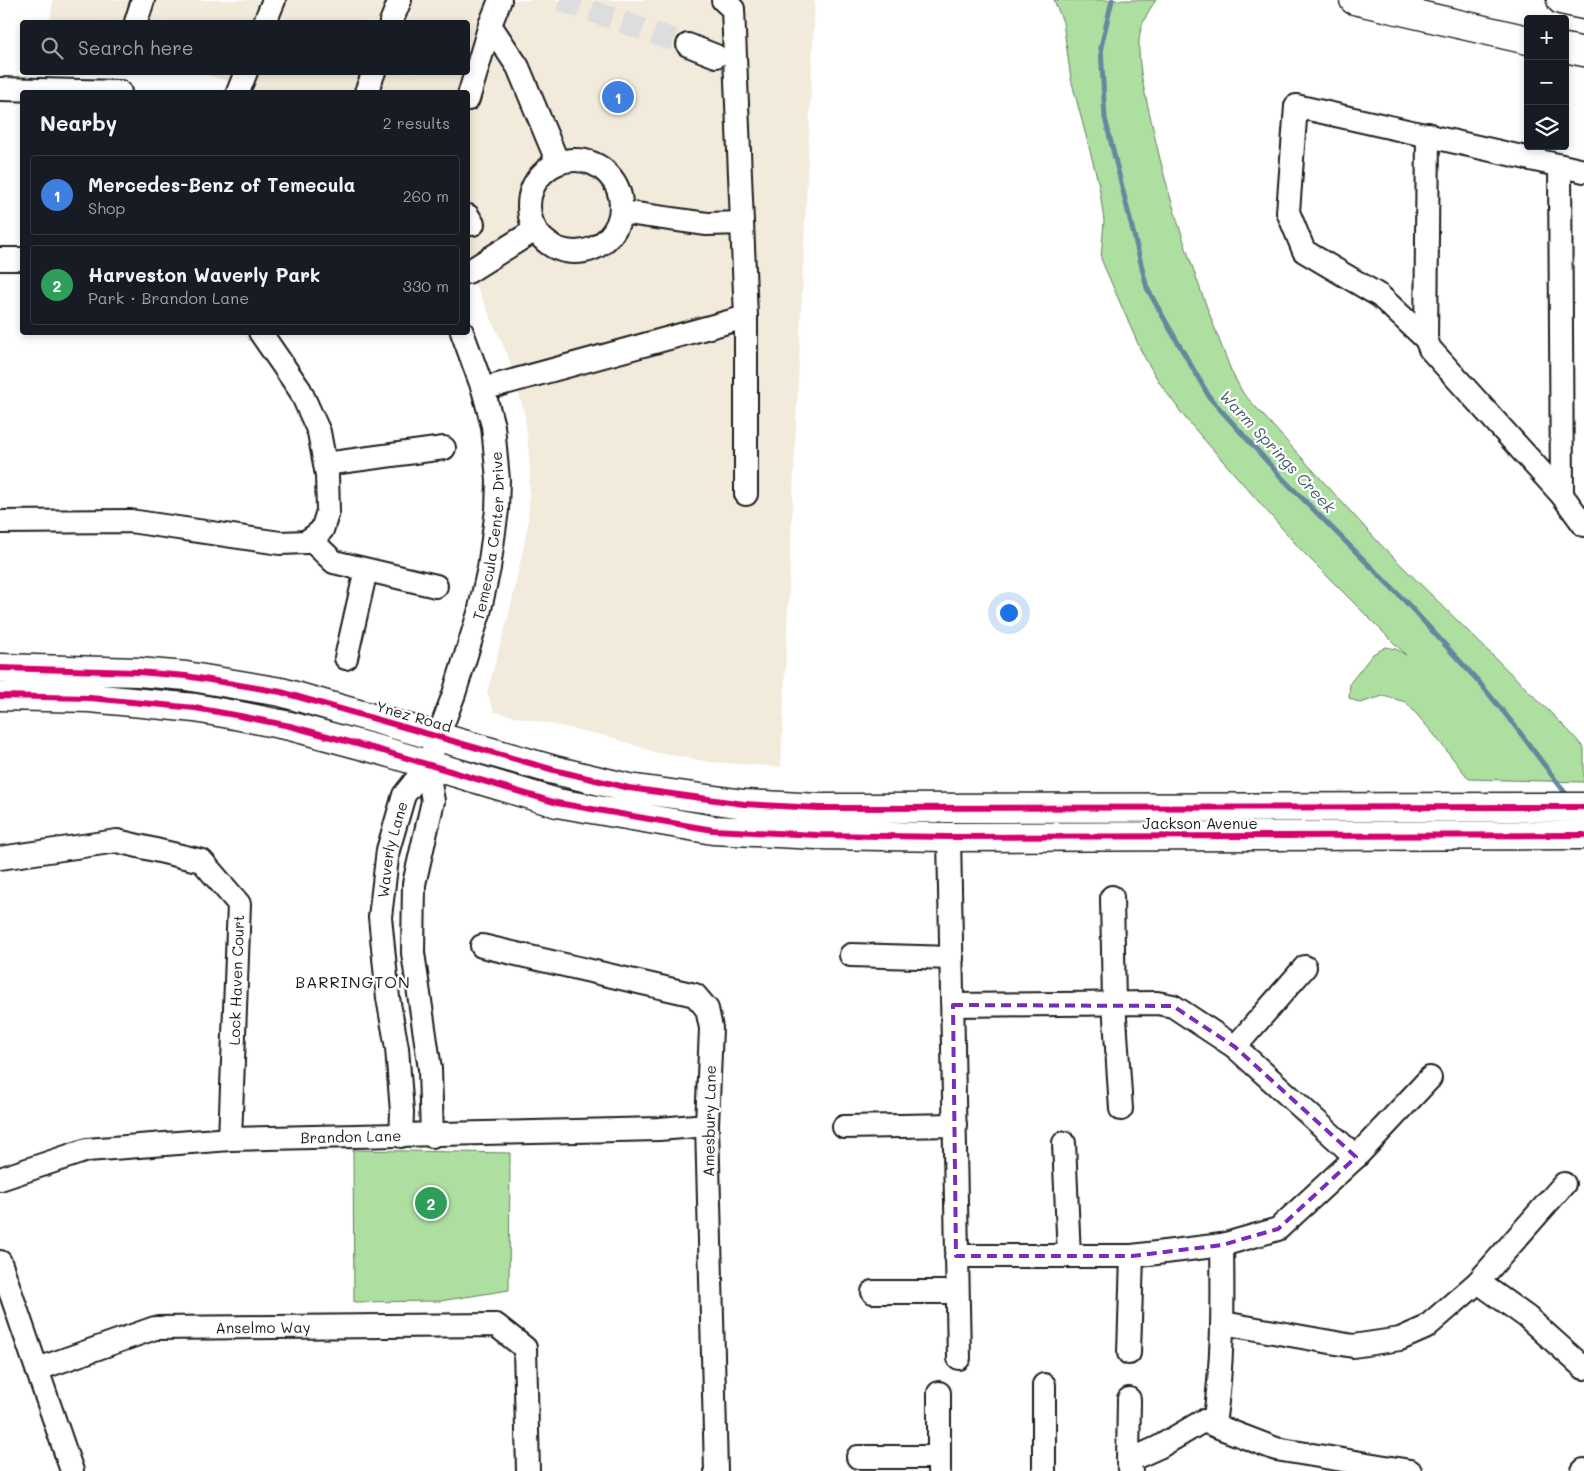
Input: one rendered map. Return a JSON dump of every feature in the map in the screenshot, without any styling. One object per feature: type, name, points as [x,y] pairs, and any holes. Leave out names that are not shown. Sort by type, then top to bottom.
[{"type":"main road","points":[[1354,0],[1524,39]]},
{"type":"main road","points":[[1561,0],[1584,5]]},
{"type":"main road","points":[[1569,49],[1584,52]]},
{"type":"main road","name":"Ynez Road","points":[[0,668],[111,670],[186,676],[282,692],[554,770],[629,788],[744,804],[819,808]]},
{"type":"main road","points":[[0,696],[90,698],[195,708],[290,726],[427,766]]},
{"type":"main road","name":"Jackson Avenue","points":[[427,766],[557,804],[713,830],[817,835],[949,837],[1500,837],[1584,835]]},
{"type":"main road","name":"Jackson Avenue","points":[[819,808],[1584,807]]},
{"type":"main road","points":[[1097,808],[1097,836]]},
{"type":"street","points":[[137,20],[143,0]]},
{"type":"street","points":[[266,20],[274,0]]},
{"type":"street","points":[[393,20],[400,0]]},
{"type":"street","points":[[470,92],[490,25],[500,0]]},
{"type":"street","points":[[723,0],[733,9],[746,317],[746,494]]},
{"type":"street","points":[[490,25],[518,66],[558,163]]},
{"type":"street","points":[[688,45],[716,56]]},
{"type":"street","points":[[116,90],[119,75]]},
{"type":"street","points":[[239,90],[245,75]]},
{"type":"street","points":[[367,90],[373,75]]},
{"type":"street","points":[[0,89],[38,90]]},
{"type":"street","points":[[1426,339],[1380,296],[1304,251],[1288,212],[1296,106],[1428,134],[1584,171]]},
{"type":"street","points":[[1428,134],[1426,339],[1430,350],[1562,496],[1584,525]]},
{"type":"street","points":[[574,160],[589,162],[603,170],[614,181],[620,196],[621,212],[617,226],[609,237],[598,246],[584,251],[570,252],[544,241],[535,230],[530,218],[531,191],[537,179],[546,169],[558,163],[574,160]]},
{"type":"street","points":[[1560,166],[1562,496]]},
{"type":"street","points":[[621,212],[706,224],[742,223]]},
{"type":"street","points":[[470,271],[535,230]]},
{"type":"street","points":[[0,259],[20,259]]},
{"type":"street","points":[[483,389],[746,317]]},
{"type":"street","points":[[0,522],[130,522],[280,544],[307,542],[322,530],[328,511],[325,464],[319,432],[300,390],[262,335]]},
{"type":"street","name":"Temecula Center Drive","points":[[427,766],[439,736],[479,613],[489,568],[497,510],[498,480],[493,426],[483,389],[463,335]]},
{"type":"street","points":[[325,464],[444,448]]},
{"type":"street","points":[[310,539],[334,562],[436,586]]},
{"type":"street","points":[[346,658],[366,570]]},
{"type":"street","name":"Waverly Lane","points":[[427,766],[433,801],[414,884],[413,953],[430,1069],[432,1136]]},
{"type":"street","name":"Waverly Lane","points":[[401,1136],[402,1112],[397,1048],[388,998],[380,917],[388,850],[404,796],[427,766]]},
{"type":"street","points":[[949,837],[954,1006],[956,1256],[959,1358]]},
{"type":"street","name":"Lock Haven Court","points":[[0,858],[117,841],[202,861],[239,904],[230,1139]]},
{"type":"street","points":[[1112,897],[1114,1003],[1121,1109]]},
{"type":"street","name":"Amesbury Lane","points":[[482,946],[695,995],[707,1009],[711,1028],[707,1125],[716,1471]]},
{"type":"street","points":[[851,955],[952,958]]},
{"type":"street","points":[[1235,1047],[1305,967]]},
{"type":"street","points":[[954,1006],[1114,1003],[1157,1003],[1173,1006],[1235,1047],[1356,1157]]},
{"type":"street","points":[[956,1256],[1132,1256],[1222,1245],[1278,1229],[1356,1157],[1430,1078]]},
{"type":"street","name":"Brandon Lane","points":[[0,1179],[87,1150],[230,1139],[432,1136],[659,1129],[707,1125]]},
{"type":"street","points":[[844,1127],[955,1125]]},
{"type":"street","points":[[1064,1143],[1069,1256]]},
{"type":"street","points":[[1233,1325],[1353,1346],[1400,1339],[1425,1328],[1478,1282],[1564,1184]]},
{"type":"street","points":[[1129,1399],[1129,1466],[1208,1423],[1220,1384],[1233,1325],[1222,1245]]},
{"type":"street","points":[[1129,1353],[1132,1256]]},
{"type":"street","points":[[0,1262],[72,1471]]},
{"type":"street","points":[[1478,1282],[1527,1317],[1584,1368]]},
{"type":"street","points":[[873,1292],[957,1292]]},
{"type":"street","name":"Anselmo Way","points":[[38,1369],[155,1328],[496,1325],[525,1348],[528,1471]]},
{"type":"street","points":[[1044,1385],[1044,1471]]},
{"type":"street","points":[[858,1457],[939,1464],[939,1393]]},
{"type":"street","points":[[1208,1423],[1276,1449],[1410,1471]]},
{"type":"highlighted area","points":[[953,1005],[1173,1006],[1235,1047],[1356,1157],[1278,1229],[1222,1245],[1132,1256],[956,1256]]},
{"type":"shaded area","points":[[53,0],[815,0],[781,767],[710,762],[654,752],[611,737],[494,712],[487,692],[510,610],[528,525],[530,466],[525,416],[508,356],[481,296],[470,277],[470,90],[257,90],[209,75],[470,75],[470,20],[50,20]]},
{"type":"green space","points":[[1054,0],[1156,0],[1144,19],[1139,41],[1141,73],[1145,94],[1159,156],[1177,219],[1197,281],[1232,373],[1243,393],[1380,544],[1584,748],[1584,782],[1469,779],[1406,702],[1383,696],[1360,703],[1349,698],[1350,683],[1373,654],[1386,647],[1396,649],[1406,655],[1302,551],[1186,419],[1159,382],[1142,353],[1101,259],[1104,221],[1099,185],[1071,79],[1063,22]]},
{"type":"green space","points":[[353,1150],[510,1153],[509,1290],[440,1301],[354,1302]]},
{"type":"waterway","name":"Warm Springs Creek","points":[[1112,0],[1101,47],[1105,118],[1147,288],[1170,329],[1210,398],[1283,479],[1405,601],[1479,682],[1569,798]]},
{"type":"tunnel","points":[[560,0],[688,45]]},
{"type":"cycle path","points":[[0,668],[138,672],[186,676],[281,692],[554,770],[629,788],[744,804],[819,808],[1584,807]]},
{"type":"cycle path","points":[[0,696],[90,698],[195,708],[235,715],[290,726],[383,751],[557,803],[713,830],[817,835],[949,837],[1584,835]]},
{"type":"place","name":"Mercedes-Benz of Temecula","points":[[618,97]]},
{"type":"place","name":"Harveston Waverly Park","points":[[431,1203]]},
{"type":"district","name":"BARRINGTON","points":[[353,981]]}]
